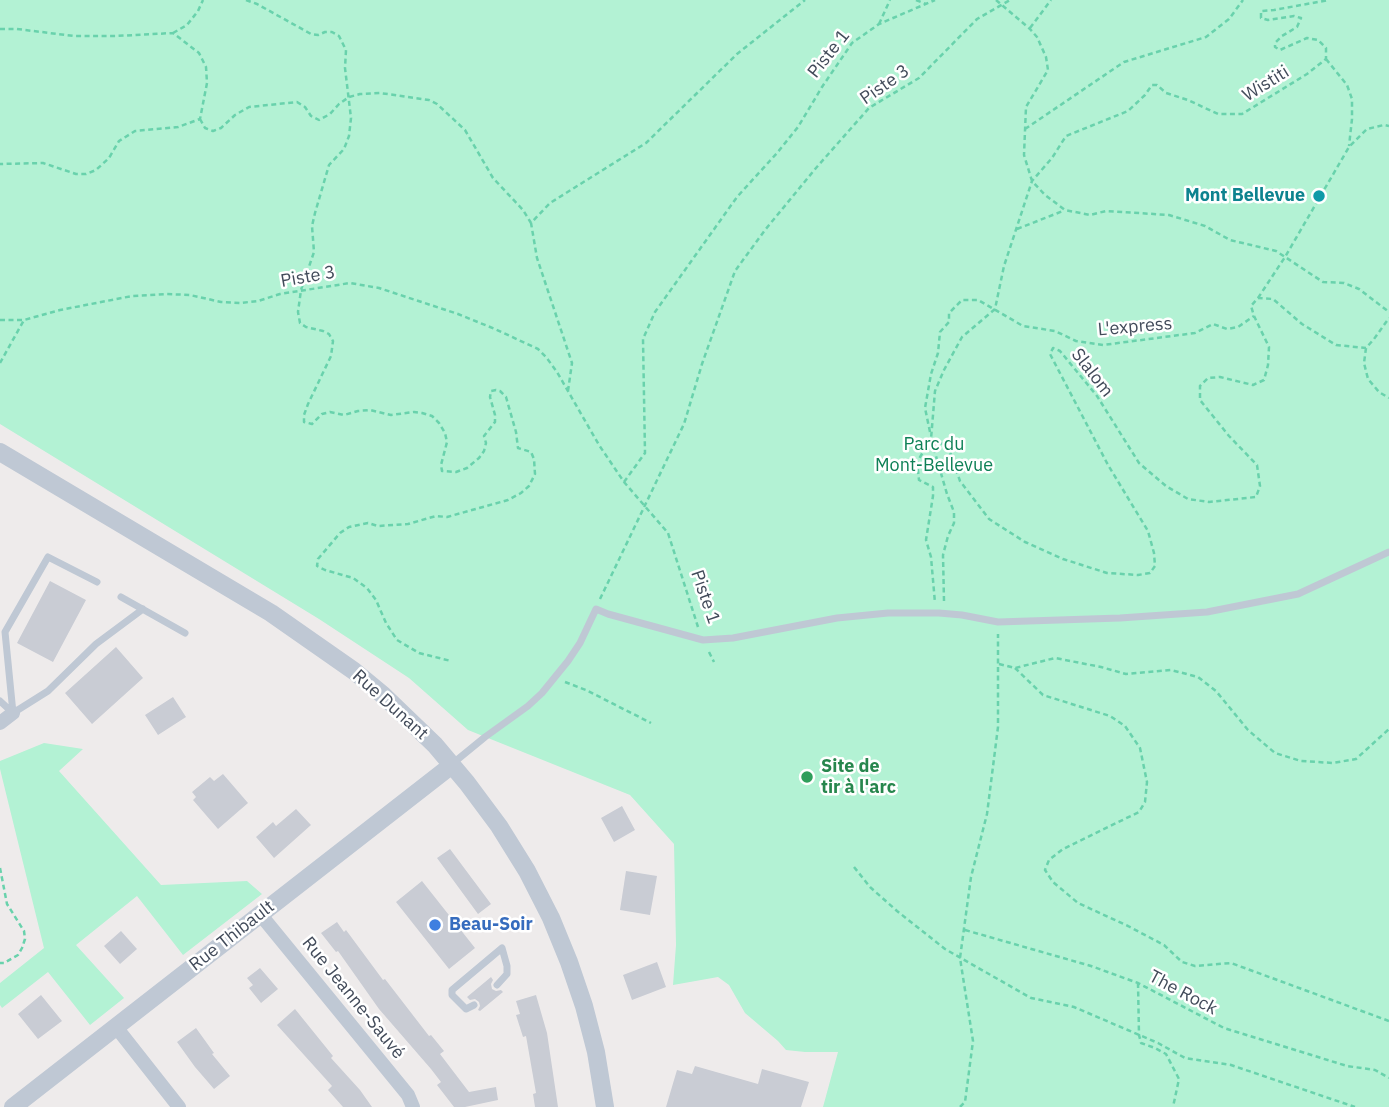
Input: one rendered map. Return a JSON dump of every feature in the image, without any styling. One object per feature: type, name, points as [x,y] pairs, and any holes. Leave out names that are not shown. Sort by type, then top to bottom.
[{"type":"street","name":"Rue Dunant","points":[[0,452],[212,577],[320,646],[383,695],[452,765],[506,837],[551,918],[584,1006],[606,1107]]},
{"type":"street","points":[[0,723],[13,713]]},
{"type":"street","name":"Rue Thibault","points":[[13,1107],[452,765]]},
{"type":"street","name":"Rue Jeanne-Sauvé","points":[[260,915],[408,1095],[413,1107]]},
{"type":"street","points":[[116,1027],[179,1107]]},
{"type":"lane","name":"Piste 1","points":[[703,640],[733,638],[837,618],[888,613],[939,613],[998,622],[1207,612],[1298,594],[1389,552]]},
{"type":"lane","points":[[13,713],[5,632],[48,557],[97,582]]},
{"type":"lane","points":[[121,597],[184,633]]},
{"type":"lane","points":[[13,713],[48,691],[96,645],[143,609]]},
{"type":"lane","points":[[452,765],[528,706],[555,678],[580,643],[596,609],[703,640]]},
{"type":"lane","points":[[0,701],[13,713]]},
{"type":"lane","points":[[474,1005],[466,1009],[452,995],[452,990],[502,948],[507,974],[497,985]]},
{"type":"path","points":[[0,29],[74,36],[173,33],[187,25],[203,0]]},
{"type":"path","points":[[246,0],[311,34],[332,32],[339,36],[346,50],[345,68],[351,118],[349,136],[344,149],[330,165],[312,226],[314,252],[301,290],[298,312],[300,323],[329,334],[333,341],[331,356],[307,404],[304,422],[312,424],[322,414],[330,412],[344,415],[370,410],[391,415],[422,412],[432,416],[444,433],[447,442],[442,471],[456,472],[467,468],[480,458],[484,451],[484,436],[495,422],[490,397],[491,391],[496,390],[506,397],[518,448],[531,452],[534,459],[535,474],[528,486],[508,500],[447,517],[436,516],[408,524],[358,524],[340,533],[318,559],[317,566],[353,578],[368,587],[397,640],[419,653],[451,661]]},
{"type":"path","points":[[531,223],[550,203],[646,143],[737,54],[805,0]]},
{"type":"path","points":[[879,24],[890,0]]},
{"type":"path","points":[[916,0],[926,4]]},
{"type":"path","name":"Piste 1","points":[[703,640],[668,533],[624,482],[645,453],[643,339],[655,312],[737,197],[798,127],[852,43],[879,24],[935,0]]},
{"type":"path","points":[[996,0],[1030,29],[1037,37],[1046,57],[1048,70],[1026,107],[1024,155],[1032,181],[1045,195],[1065,210],[1090,215],[1106,211],[1169,215],[1205,226],[1230,240],[1276,251],[1323,282],[1344,283],[1359,289],[1389,312]]},
{"type":"path","name":"Piste 3","points":[[596,607],[684,424],[735,271],[799,188],[869,108],[919,78],[977,19],[1010,0]]},
{"type":"path","points":[[1030,29],[1051,0]]},
{"type":"path","points":[[1025,130],[1124,62],[1206,37],[1229,19],[1243,0]]},
{"type":"path","name":"Wistiti","points":[[1032,181],[1066,136],[1128,111],[1152,85],[1218,114],[1242,114],[1326,60],[1326,48],[1318,40],[1307,38],[1280,50],[1275,47],[1275,43],[1282,36],[1297,27],[1301,18],[1294,16],[1268,20],[1261,18],[1261,11],[1329,0]]},
{"type":"path","points":[[173,33],[200,53],[206,67],[207,83],[200,119],[205,128],[213,131],[249,107],[297,102],[319,120],[349,97],[360,94],[380,93],[429,100],[437,104],[465,130],[493,178],[523,210],[531,223],[537,258],[572,363],[568,391]]},
{"type":"path","points":[[1326,60],[1347,85],[1352,99],[1349,147]]},
{"type":"path","points":[[0,164],[43,163],[76,174],[86,174],[96,170],[109,158],[118,141],[135,131],[178,127],[200,119]]},
{"type":"path","points":[[1254,316],[1251,306],[1285,257],[1349,147],[1367,130],[1389,126]]},
{"type":"path","points":[[939,613],[944,605],[943,555],[954,523],[954,512],[931,439],[935,391],[962,337],[995,309],[1004,266],[1032,181]]},
{"type":"path","points":[[1017,229],[1065,210]]},
{"type":"path","name":"Piste 3","points":[[0,320],[24,320],[132,296],[190,295],[240,303],[350,283],[379,288],[458,314],[538,349],[568,391],[598,444],[624,482]]},
{"type":"path","points":[[1258,298],[1273,299],[1302,324],[1336,345],[1366,348]]},
{"type":"path","name":"L'express","points":[[931,439],[925,408],[938,353],[940,332],[949,322],[949,313],[962,300],[978,300],[1023,326],[1055,331],[1076,341],[1103,345],[1195,333],[1213,324],[1227,328],[1238,327],[1254,316]]},
{"type":"path","name":"Slalom","points":[[931,439],[948,446],[960,481],[989,519],[1025,542],[1063,559],[1107,572],[1138,575],[1150,573],[1155,566],[1148,531],[1108,465],[1049,354],[1053,348],[1059,351],[1097,396],[1139,463],[1166,485],[1188,499],[1209,502],[1256,497],[1260,486],[1257,465],[1228,436],[1200,400],[1200,386],[1208,379],[1220,376],[1254,385],[1264,380],[1269,347],[1254,316]]},
{"type":"path","points":[[1389,318],[1366,348],[1364,363],[1368,379],[1379,392],[1389,398]]},
{"type":"path","points":[[0,363],[24,320]]},
{"type":"path","points":[[931,439],[917,461],[919,480],[933,487],[926,540],[931,557],[934,601],[939,613]]},
{"type":"path","points":[[960,1107],[965,1102],[973,1041],[960,958],[971,877],[987,814],[999,727],[998,622]]},
{"type":"path","points":[[999,664],[1015,668],[1055,659],[1126,674],[1171,670],[1198,677],[1216,691],[1248,730],[1275,753],[1301,761],[1333,763],[1356,759],[1389,729]]},
{"type":"path","points":[[1015,668],[1043,695],[1110,716],[1125,726],[1140,748],[1147,782],[1145,802],[1139,812],[1063,849],[1049,860],[1045,870],[1053,882],[1078,903],[1164,945],[1182,962],[1195,966],[1231,963],[1389,1021]]},
{"type":"path","points":[[555,678],[586,690],[650,723]]},
{"type":"path","points":[[854,867],[870,887],[897,911],[960,958],[1031,998],[1074,1007],[1158,1043],[1185,1058],[1231,1065],[1354,1107]]},
{"type":"path","points":[[0,868],[7,904],[24,931],[25,939],[18,955],[0,963]]},
{"type":"path","name":"The Rock","points":[[965,929],[1138,983],[1224,1028],[1347,1066],[1375,1070],[1389,1078]]},
{"type":"path","points":[[1138,983],[1141,1043],[1166,1054],[1179,1079],[1173,1107]]},
{"type":"green space","name":"Parc du Mont-Bellevue","points":[[0,0],[1389,0],[1389,1107],[823,1107],[838,1052],[786,1050],[745,1013],[729,985],[718,977],[673,985],[676,945],[674,844],[630,795],[468,730],[409,678],[319,619],[0,424]]},
{"type":"green space","points":[[44,743],[83,749],[59,771],[161,885],[247,881],[262,894],[183,955],[137,896],[76,945],[124,998],[90,1025],[48,972],[2,1008],[0,1005],[0,983],[44,948],[0,761]]},
{"type":"building","points":[[50,581],[86,600],[53,662],[17,643]]},
{"type":"building","points":[[116,647],[143,678],[92,724],[65,693]]},
{"type":"building","points":[[173,697],[186,717],[158,735],[145,715]]},
{"type":"building","points":[[223,774],[248,803],[218,829],[193,800],[196,797],[192,792],[210,777],[214,781]]},
{"type":"building","points":[[622,806],[635,830],[614,842],[601,818]]},
{"type":"building","points":[[296,809],[311,825],[274,858],[256,837],[273,822],[276,826]]},
{"type":"building","points":[[450,849],[491,904],[478,914],[437,858]]},
{"type":"building","points":[[626,871],[657,876],[650,915],[620,910]]},
{"type":"building","name":"Beau-Soir","points":[[422,881],[475,948],[449,969],[396,902]]},
{"type":"building","points":[[337,922],[444,1051],[440,1054],[469,1092],[496,1087],[498,1100],[454,1107],[437,1085],[441,1082],[379,1009],[338,951],[336,952],[321,933]]},
{"type":"building","points":[[121,931],[137,949],[120,964],[104,946]]},
{"type":"building","points":[[657,962],[666,987],[632,1000],[623,975]]},
{"type":"building","points":[[260,968],[278,989],[261,1003],[249,988],[253,985],[247,978]]},
{"type":"building","points":[[491,977],[492,989],[503,992],[480,1011],[479,1002],[467,997]]},
{"type":"building","points":[[41,995],[62,1021],[38,1039],[18,1014]]},
{"type":"building","points":[[536,995],[547,1033],[558,1107],[535,1107],[533,1094],[536,1093],[526,1036],[523,1037],[516,1015],[520,1014],[516,1001]]},
{"type":"building","points":[[295,1009],[372,1107],[343,1107],[328,1090],[332,1086],[277,1025]]},
{"type":"building","points":[[196,1028],[230,1076],[214,1089],[177,1042]]},
{"type":"building","points":[[695,1066],[758,1084],[762,1069],[809,1082],[801,1107],[666,1107],[677,1070],[692,1074]]},
{"type":"place","name":"Mont Bellevue","points":[[1319,196]]},
{"type":"place","name":"Site de tir à l'arc","points":[[807,777]]},
{"type":"place","name":"Beau-Soir","points":[[435,925]]}]
